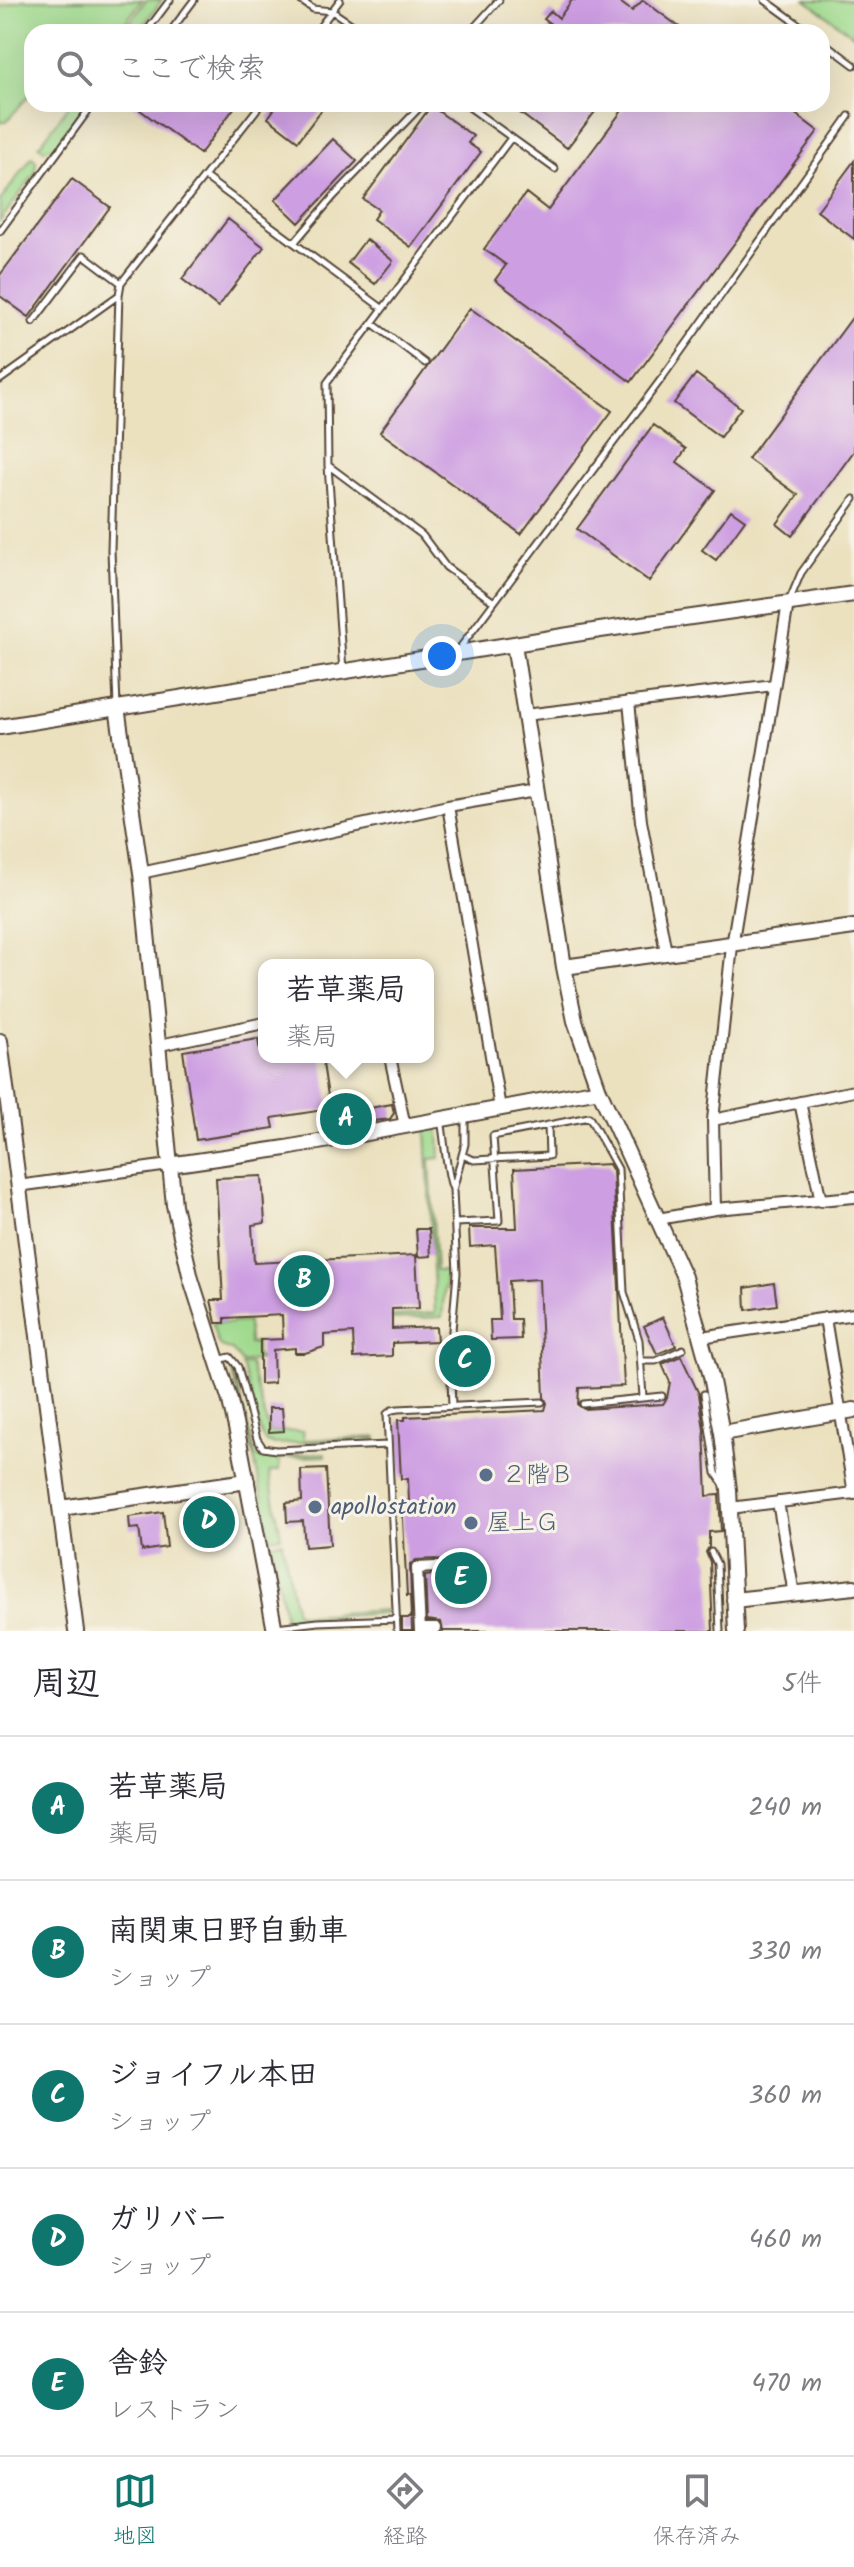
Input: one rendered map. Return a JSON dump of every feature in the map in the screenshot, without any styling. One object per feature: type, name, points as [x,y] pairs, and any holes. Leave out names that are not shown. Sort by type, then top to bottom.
[{"type":"street","points":[[0,727],[456,653],[854,594]]},
{"type":"street","points":[[715,1209],[713,1120],[732,946],[788,603]]},
{"type":"street","points":[[514,644],[575,1021],[599,1090],[684,1277],[701,1337],[722,1433],[729,1490],[736,1631]]},
{"type":"street","points":[[525,715],[774,685]]},
{"type":"street","points":[[629,702],[641,821],[666,952]]},
{"type":"street","points":[[117,707],[141,873],[160,1045],[169,1165],[185,1254],[230,1401],[275,1629]]},
{"type":"street","points":[[141,873],[448,806],[536,791]]},
{"type":"street","points":[[448,806],[500,1108]]},
{"type":"street","points":[[564,967],[854,927]]},
{"type":"street","points":[[160,1045],[258,1024]]},
{"type":"street","points":[[0,1041],[76,1631]]},
{"type":"street","points":[[391,1063],[405,1126]]},
{"type":"street","points":[[18,1186],[286,1148],[599,1090]]},
{"type":"street","points":[[713,1120],[854,1091]]},
{"type":"street","points":[[800,1102],[821,1201]]},
{"type":"street","points":[[658,1219],[715,1209],[854,1197]]},
{"type":"street","points":[[701,1337],[854,1314]]},
{"type":"street","points":[[730,1508],[854,1493],[846,1411],[825,1318]]},
{"type":"street","points":[[722,1433],[846,1411]]},
{"type":"street","points":[[61,1508],[247,1481]]},
{"type":"street","points":[[778,1502],[794,1594]]},
{"type":"street","points":[[436,1567],[417,1568],[420,1630],[436,1628]]},
{"type":"street","points":[[734,1600],[854,1587]]},
{"type":"lane","points":[[152,24],[170,0]]},
{"type":"lane","points":[[176,24],[194,0]]},
{"type":"lane","points":[[300,0],[313,9],[332,11],[351,24]]},
{"type":"lane","points":[[322,24],[340,0]]},
{"type":"lane","points":[[477,24],[499,0]]},
{"type":"lane","points":[[765,0],[798,24]]},
{"type":"lane","points":[[830,47],[854,65]]},
{"type":"lane","points":[[0,231],[87,112]]},
{"type":"lane","points":[[117,707],[111,550],[121,283],[255,112]]},
{"type":"lane","points":[[294,243],[334,196],[415,112]]},
{"type":"lane","points":[[476,112],[555,169]]},
{"type":"lane","points":[[456,653],[653,390],[849,116]]},
{"type":"lane","points":[[343,672],[328,466],[327,383],[511,138]]},
{"type":"lane","points":[[205,177],[382,308]]},
{"type":"lane","points":[[33,322],[84,255],[121,283]]},
{"type":"lane","points":[[0,380],[119,295]]},
{"type":"lane","points":[[372,323],[425,363]]},
{"type":"lane","points":[[328,466],[422,535],[446,567],[494,602]]},
{"type":"lane","points":[[788,603],[801,573],[854,499]]},
{"type":"lane","points":[[452,1406],[450,1353],[457,1273],[453,1190],[465,1144],[465,1115]]},
{"type":"lane","points":[[455,1223],[499,1221],[493,1136],[589,1117],[618,1169],[624,1292],[639,1340],[643,1397]]},
{"type":"lane","points":[[441,1119],[453,1190]]},
{"type":"lane","points":[[462,1155],[474,1160],[549,1156],[548,1124]]},
{"type":"lane","points":[[642,1361],[656,1361],[683,1349]]},
{"type":"lane","points":[[217,1360],[230,1357],[238,1367],[257,1439],[263,1448],[388,1445]]},
{"type":"lane","points":[[704,1394],[716,1473],[719,1481],[729,1490]]},
{"type":"lane","points":[[583,1404],[662,1396]]},
{"type":"lane","points":[[397,1631],[387,1414],[392,1410],[542,1402]]},
{"type":"lane","points":[[711,1552],[717,1564],[720,1631]]},
{"type":"lane","points":[[275,1629],[318,1622],[397,1619]]},
{"type":"green space","points":[[23,0],[142,0],[124,24],[24,24],[24,101],[6,122],[0,123],[0,7]]},
{"type":"green space","points":[[146,0],[162,0],[144,24],[129,24]]},
{"type":"green space","points":[[806,0],[854,0],[854,36]]},
{"type":"green space","points":[[64,112],[80,112],[56,146],[44,150],[39,146]]},
{"type":"green space","points":[[32,157],[36,161],[35,173],[0,221],[0,201]]},
{"type":"green space","points":[[434,1127],[439,1132],[440,1158],[430,1159],[436,1271],[446,1271],[442,1317],[392,1319],[392,1316],[435,1313],[426,1129]]},
{"type":"green space","points":[[248,1322],[249,1344],[256,1343],[256,1356],[260,1359],[242,1363],[232,1350],[220,1345],[212,1324]]},
{"type":"green space","points":[[250,1364],[269,1432],[303,1431],[304,1440],[377,1439],[266,1442],[242,1365]]},
{"type":"green space","points":[[230,1366],[256,1457],[325,1453],[325,1456],[280,1458],[279,1470],[269,1472],[281,1536],[270,1538],[254,1457]]},
{"type":"green space","points":[[282,1541],[296,1613],[385,1610],[386,1613],[285,1620],[271,1543]]},
{"type":"building","points":[[572,0],[617,0],[632,11],[643,0],[675,24],[551,24],[544,19],[551,11],[559,18]]},
{"type":"building","points":[[143,112],[231,112],[200,154]]},
{"type":"building","points":[[272,112],[320,112],[298,141],[268,118]]},
{"type":"building","points":[[427,112],[439,112],[473,136],[468,143],[481,152],[411,247],[373,219],[379,210],[363,199]]},
{"type":"building","points":[[519,112],[595,112],[567,148]]},
{"type":"building","points":[[621,112],[793,112],[818,131],[631,382],[495,280],[506,265],[484,249],[526,193],[548,210]]},
{"type":"building","points":[[333,139],[357,161],[299,223],[275,200]]},
{"type":"building","points":[[854,161],[854,239],[817,211]]},
{"type":"building","points":[[72,179],[110,207],[29,317],[0,296],[0,275]]},
{"type":"building","points":[[228,219],[264,247],[218,307],[182,279]]},
{"type":"building","points":[[366,239],[393,261],[375,284],[348,263]]},
{"type":"building","points":[[470,308],[612,411],[521,534],[380,432]]},
{"type":"building","points":[[854,315],[854,451],[792,536],[777,524],[798,495],[748,459]]},
{"type":"building","points":[[696,374],[741,408],[720,437],[674,403]]},
{"type":"building","points":[[653,425],[686,449],[677,462],[715,490],[649,581],[577,529]]},
{"type":"building","points":[[731,510],[745,520],[716,560],[702,550]]},
{"type":"building","points":[[258,1039],[258,1063],[323,1063],[330,1109],[272,1118],[274,1128],[196,1140],[183,1051]]},
{"type":"building","points":[[392,1104],[394,1113],[390,1119],[340,1125],[337,1114]]},
{"type":"building","points":[[609,1164],[613,1171],[624,1386],[579,1388],[578,1405],[584,1409],[663,1404],[670,1382],[662,1364],[681,1356],[699,1394],[707,1496],[719,1495],[721,1531],[709,1532],[706,1552],[710,1562],[713,1631],[443,1631],[441,1622],[427,1620],[425,1576],[440,1574],[444,1567],[436,1559],[416,1560],[410,1565],[412,1631],[402,1631],[402,1618],[411,1618],[402,1501],[409,1501],[408,1478],[401,1479],[398,1420],[405,1420],[405,1417],[545,1410],[547,1403],[544,1397],[539,1279],[509,1281],[511,1319],[520,1319],[521,1339],[491,1340],[490,1320],[500,1320],[495,1245],[470,1247],[469,1228],[517,1228],[514,1169]]},
{"type":"building","points":[[262,1176],[265,1223],[252,1225],[254,1263],[416,1255],[419,1308],[392,1309],[392,1329],[436,1327],[437,1341],[392,1343],[392,1356],[354,1358],[353,1333],[324,1335],[324,1347],[305,1353],[295,1353],[295,1348],[273,1350],[274,1383],[260,1384],[260,1340],[283,1339],[282,1315],[225,1318],[225,1323],[216,1323],[211,1300],[223,1300],[216,1178]]},
{"type":"building","points":[[416,1229],[429,1229],[431,1256],[418,1257]]},
{"type":"building","points":[[774,1283],[777,1305],[746,1310],[745,1288]]},
{"type":"building","points":[[663,1317],[676,1346],[657,1354],[644,1326]]},
{"type":"building","points":[[269,1408],[282,1408],[284,1431],[269,1432]]},
{"type":"building","points":[[326,1469],[330,1545],[305,1547],[303,1521],[287,1522],[286,1503],[302,1501],[301,1470]]},
{"type":"building","points":[[227,1508],[230,1527],[192,1533],[190,1513]]},
{"type":"building","points":[[163,1512],[167,1547],[142,1551],[139,1528],[130,1529],[129,1517]]},
{"type":"place","name":"若草薬局","points":[[346,1119]]},
{"type":"place","name":"南関東日野自動車","points":[[304,1281]]},
{"type":"place","name":"ジョイフル本田","points":[[465,1361]]},
{"type":"place","name":"２階Ｂ","points":[[486,1475]]},
{"type":"place","name":"apollostation","points":[[315,1507]]},
{"type":"place","name":"ガリバー","points":[[209,1522]]},
{"type":"place","name":"屋上Ｇ","points":[[471,1523]]},
{"type":"place","name":"舎鈴","points":[[461,1578]]}]
